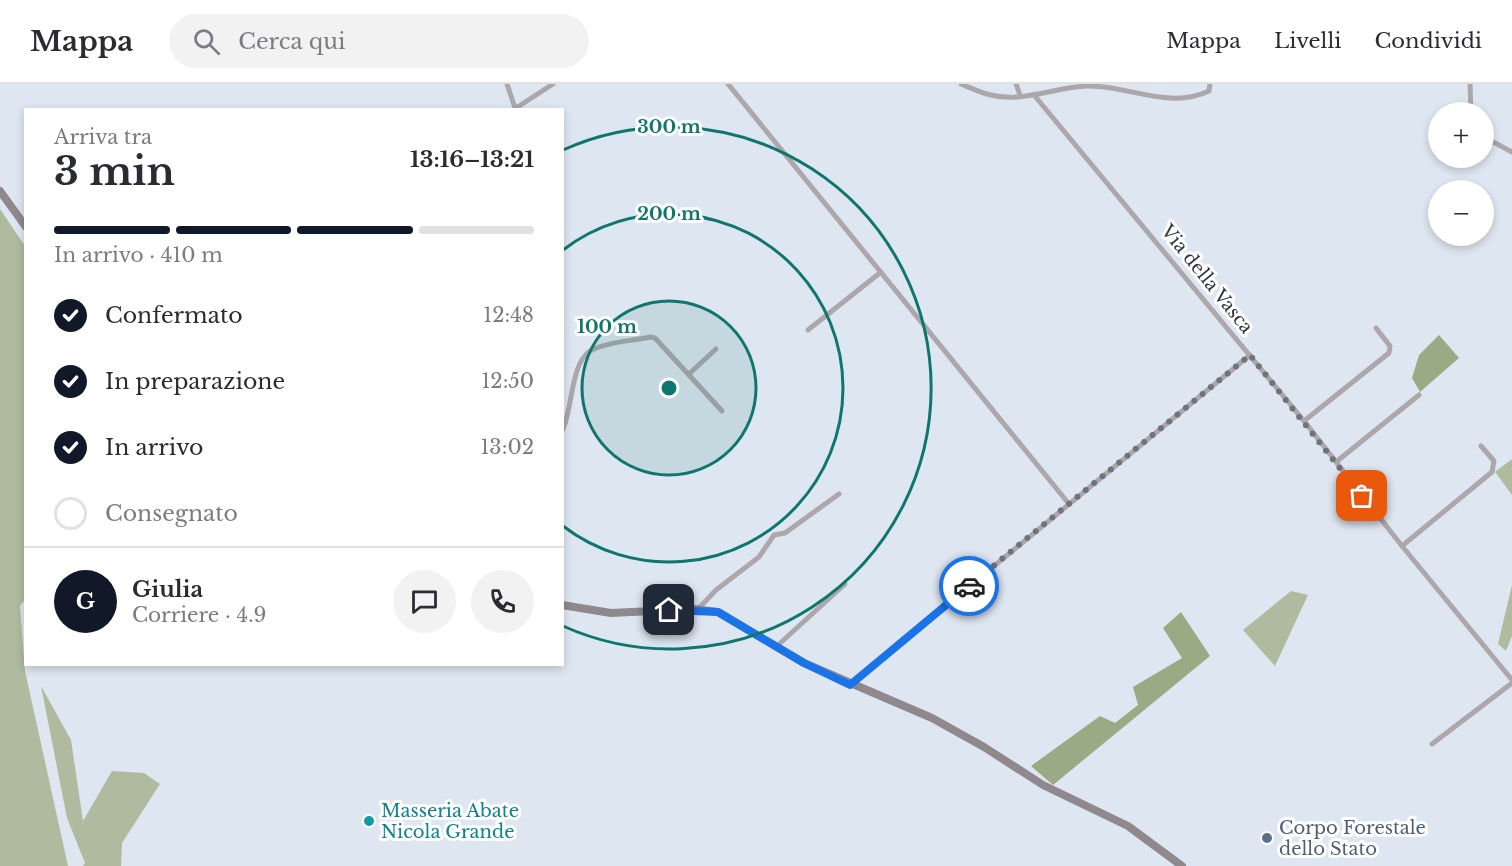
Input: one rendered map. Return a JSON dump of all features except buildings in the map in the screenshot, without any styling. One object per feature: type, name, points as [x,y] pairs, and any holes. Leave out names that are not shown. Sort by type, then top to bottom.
[{"type":"main road","points":[[0,190],[24,224]]},
{"type":"main road","points":[[564,605],[612,613],[698,609],[718,612],[850,685],[932,718],[974,741],[1043,785],[1128,826],[1182,866]]},
{"type":"street","points":[[507,84],[514,108]]},
{"type":"street","points":[[516,108],[553,84]]},
{"type":"street","points":[[728,84],[1069,504]]},
{"type":"street","points":[[961,84],[993,96],[1034,95],[1087,86],[1173,99],[1198,96],[1209,91],[1210,84]]},
{"type":"street","points":[[1016,84],[1020,95]]},
{"type":"street","points":[[1470,84],[1471,102]]},
{"type":"street","name":"Via della Vasca","points":[[1034,95],[1304,421],[1512,681]]},
{"type":"street","points":[[1494,142],[1512,152]]},
{"type":"street","points":[[808,330],[881,272]]},
{"type":"street","points":[[1304,421],[1389,353],[1390,346],[1376,328]]},
{"type":"street","points":[[564,423],[577,371],[584,357],[591,351],[650,337],[655,338],[722,411]]},
{"type":"street","points":[[690,374],[716,349]]},
{"type":"street","points":[[850,685],[1250,355]]},
{"type":"street","points":[[1336,462],[1419,395]]},
{"type":"street","points":[[1402,546],[1492,472],[1494,461],[1481,446]]},
{"type":"street","points":[[698,609],[716,590],[759,557],[774,535],[785,533],[839,494]]},
{"type":"street","points":[[777,646],[845,584]]},
{"type":"street","points":[[1432,744],[1512,681]]},
{"type":"green space","points":[[0,209],[24,245],[24,601],[20,606],[24,666],[68,866],[0,866]]},
{"type":"green space","points":[[1439,335],[1459,358],[1420,392],[1412,378],[1419,355]]},
{"type":"green space","points":[[1512,459],[1512,495],[1495,472]]},
{"type":"green space","points":[[1512,585],[1512,636],[1506,651],[1498,644]]},
{"type":"green space","points":[[1291,591],[1308,595],[1275,666],[1243,630]]},
{"type":"green space","points":[[1181,612],[1210,656],[1053,785],[1031,766],[1100,716],[1115,723],[1138,705],[1133,687],[1182,658],[1163,628]]},
{"type":"green space","points":[[41,686],[71,740],[83,821],[112,771],[144,773],[160,784],[122,843],[121,866],[83,866],[85,863],[67,818]]},
{"type":"way so far","points":[[969,586],[1250,355],[1362,496]]},
{"type":"place","name":"Masseria Abate Nicola Grande","points":[[369,821]]},
{"type":"place","name":"Corpo Forestale dello Stato","points":[[1267,838]]},
{"type":"route","points":[[669,610],[698,609],[718,612],[732,618],[804,663],[850,685],[969,586]]}]
